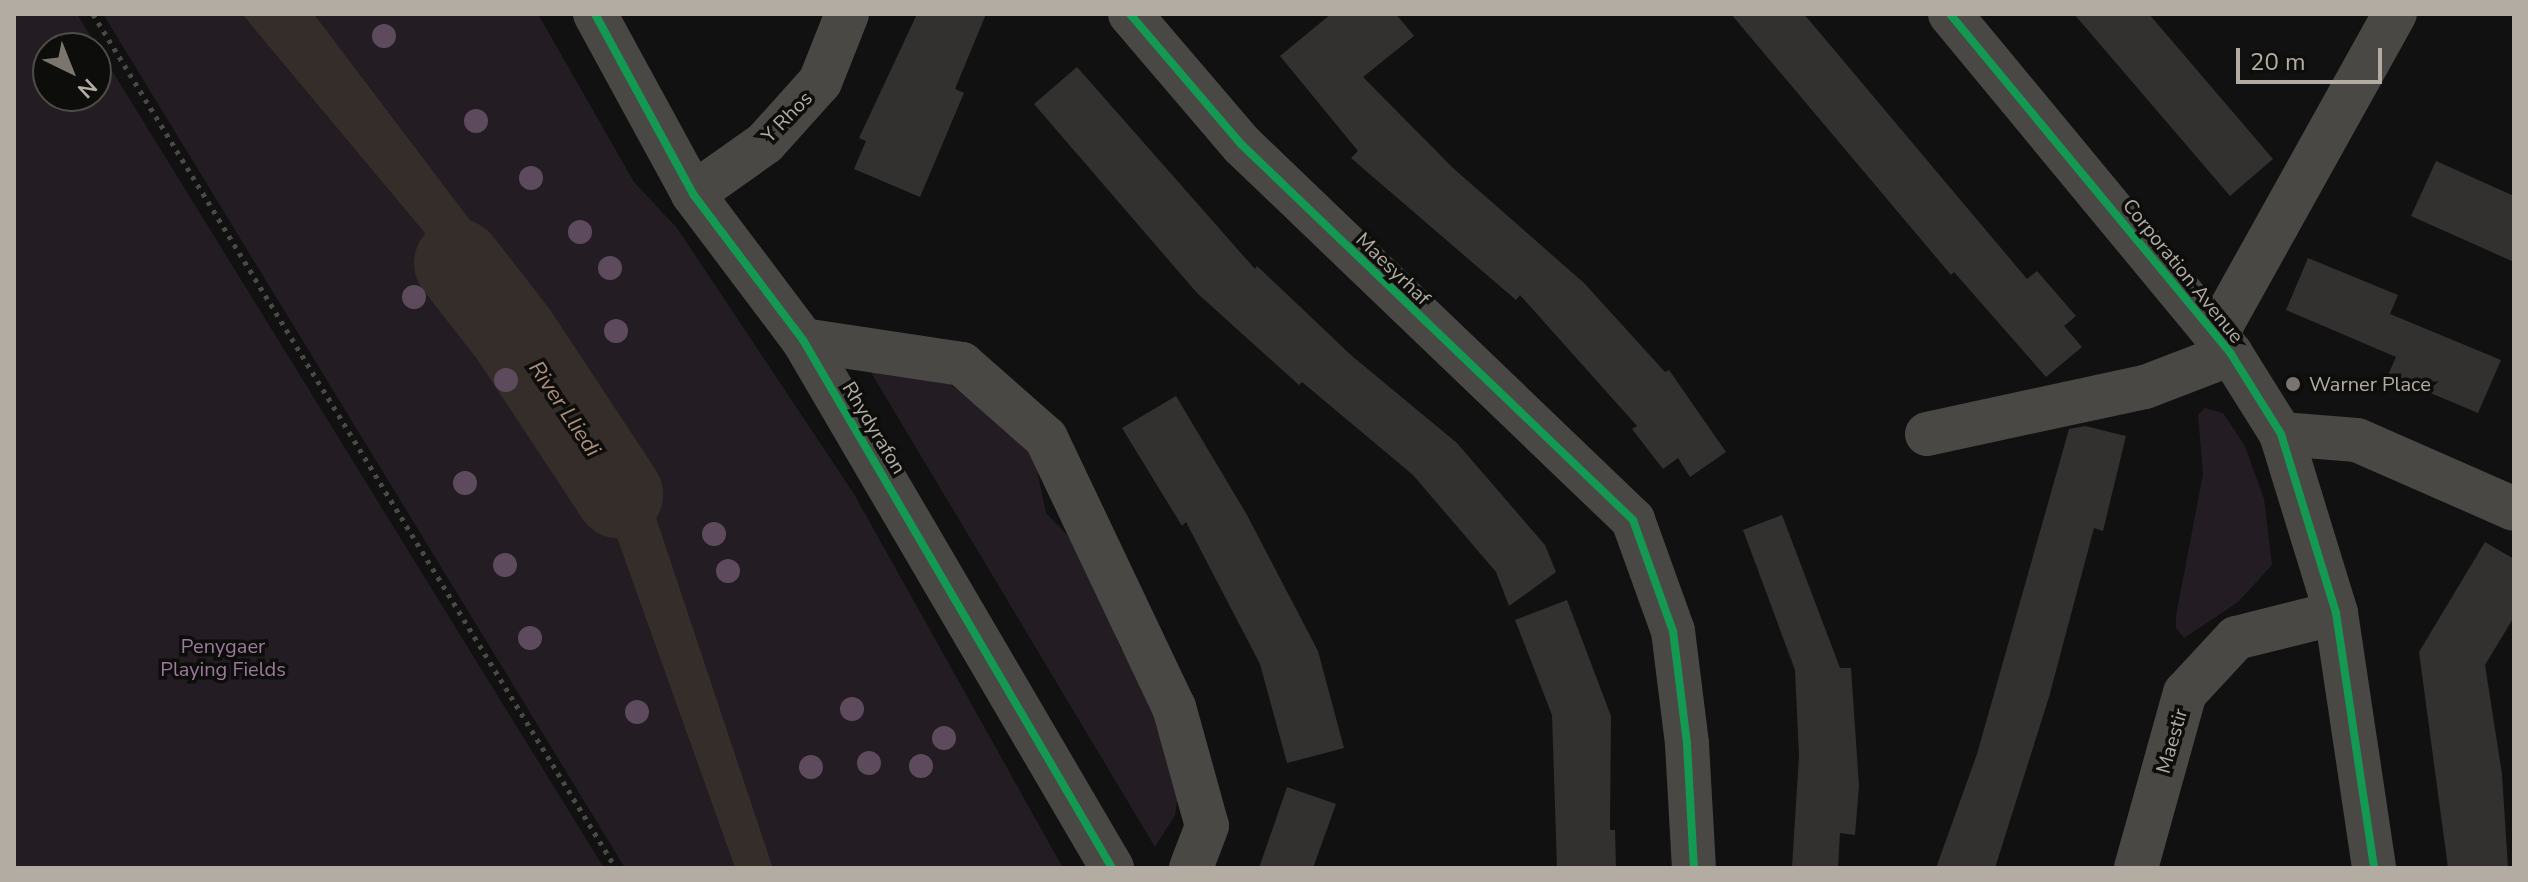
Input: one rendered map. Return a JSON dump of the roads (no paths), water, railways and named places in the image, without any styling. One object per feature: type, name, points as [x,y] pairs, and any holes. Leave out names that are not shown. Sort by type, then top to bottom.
[{"type":"street","name":"Rhydyrafon","points":[[595,14],[693,194],[803,340],[1112,868]]},
{"type":"street","name":"Y Rhos","points":[[693,194],[765,143],[820,82],[847,14]]},
{"type":"street","name":"Maesyrhaf","points":[[1130,14],[1242,145],[1633,520],[1673,631],[1687,744],[1694,868]]},
{"type":"street","name":"Corporation Avenue","points":[[1950,14],[2224,344],[2281,434],[2336,613],[2374,868]]},
{"type":"street","points":[[1927,434],[2145,387],[2224,344],[2395,14]]},
{"type":"street","points":[[803,340],[962,364],[1046,438],[1174,707],[1207,826],[1191,868]]},
{"type":"street","points":[[2281,434],[2357,440],[2510,497]]},
{"type":"street","name":"Maestir","points":[[2136,868],[2185,693],[2236,638],[2336,613]]},
{"type":"water","points":[[242,14],[314,14],[595,385],[636,457],[773,868],[735,868],[601,493],[544,376]]},
{"type":"waterway","name":"River Lliedi","points":[[458,263],[514,335],[619,494]]},
{"type":"place","name":"Warner Place","points":[[2293,384]]},
{"type":"park label","name":"Penygaer Playing Fields","points":[[223,658]]}]
